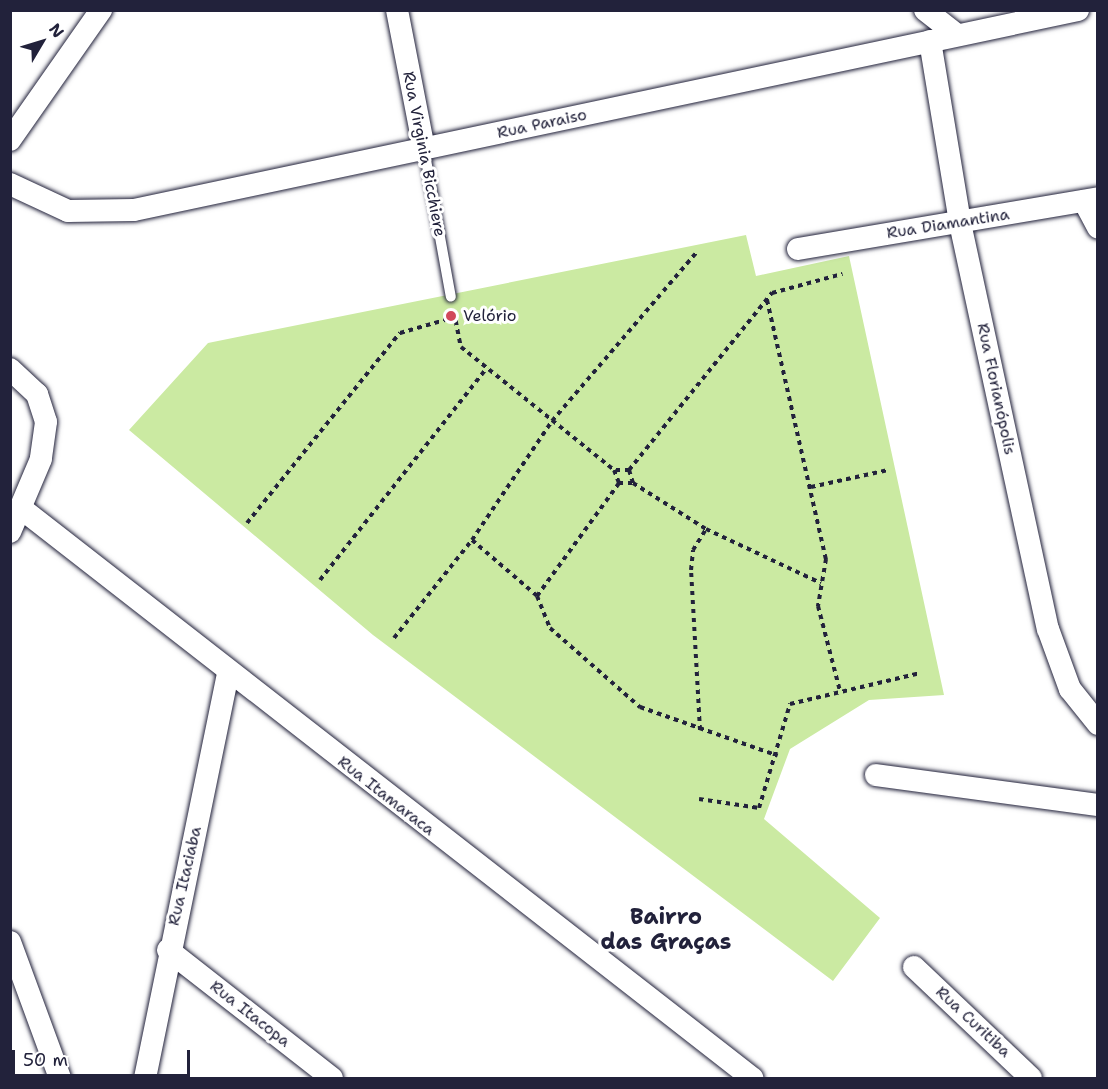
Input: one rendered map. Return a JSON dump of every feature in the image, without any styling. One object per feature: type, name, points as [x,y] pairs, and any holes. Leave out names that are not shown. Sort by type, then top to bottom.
[{"type":"street","points":[[10,140],[101,10]]},
{"type":"street","name":"Rua Virginia Bicchiere","points":[[397,10],[424,149]]},
{"type":"street","points":[[926,10],[956,34]]},
{"type":"street","name":"Rua Paraiso","points":[[15,195],[68,212],[134,210],[956,34],[1078,10]]},
{"type":"street","name":"Rua Florianópolis","points":[[930,41],[960,223],[1048,628],[1070,689],[1098,724]]},
{"type":"street","points":[[1091,200],[1098,227]]},
{"type":"street","name":"Rua Diamantina","points":[[798,249],[1091,200]]},
{"type":"street","points":[[10,369],[37,394],[46,422],[40,459],[22,509],[10,532]]},
{"type":"street","name":"Rua Itamaraca","points":[[22,509],[228,674],[752,1078]]},
{"type":"street","name":"Rua Itaciaba","points":[[146,1078],[168,950],[228,674]]},
{"type":"street","points":[[876,775],[1098,805]]},
{"type":"street","points":[[10,942],[60,1078]]},
{"type":"street","name":"Rua Itacopa","points":[[168,950],[332,1078]]},
{"type":"street","name":"Rua Curitiba","points":[[914,967],[1031,1078]]},
{"type":"lane","name":"Rua Virginia Bicchiere","points":[[424,149],[451,297]]},
{"type":"path","points":[[394,638],[472,540],[552,421],[697,252]]},
{"type":"path","points":[[629,470],[772,293],[842,274]]},
{"type":"path","points":[[451,297],[460,347],[614,470],[619,483]]},
{"type":"path","points":[[767,300],[826,559],[820,583],[818,606],[840,691]]},
{"type":"path","points":[[247,523],[399,333],[455,317]]},
{"type":"path","points":[[320,580],[487,368]]},
{"type":"path","points":[[614,470],[629,470]]},
{"type":"path","points":[[629,470],[633,483]]},
{"type":"path","points":[[811,487],[888,470]]},
{"type":"path","points":[[619,483],[633,483],[706,529],[820,583]]},
{"type":"path","points":[[537,596],[619,483]]},
{"type":"path","points":[[700,730],[692,570],[693,550],[706,529]]},
{"type":"path","points":[[472,540],[537,596],[550,628],[640,707],[778,756]]},
{"type":"path","points":[[699,800],[759,808],[778,756],[790,704],[920,673]]},
{"type":"green space","points":[[746,235],[756,276],[849,256],[944,695],[869,700],[790,749],[764,819],[880,918],[833,981],[373,635],[129,430],[208,343]]},
{"type":"place","name":"Velório","points":[[451,316]]},
{"type":"district","name":"Bairro das Graças","points":[[666,928]]}]
